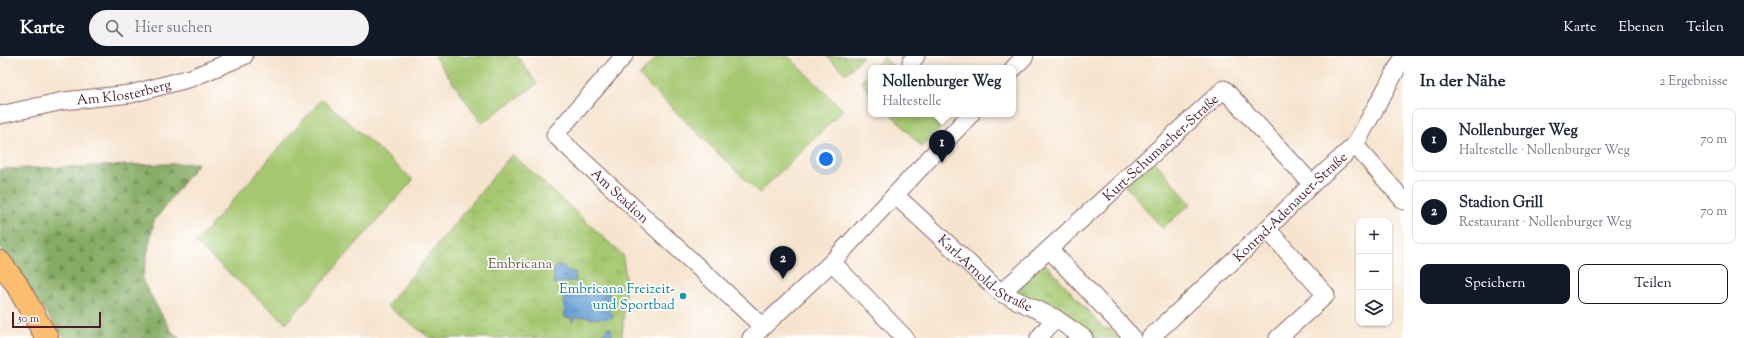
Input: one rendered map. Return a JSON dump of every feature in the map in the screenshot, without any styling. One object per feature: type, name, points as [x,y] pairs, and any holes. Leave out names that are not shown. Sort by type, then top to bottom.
[{"type":"main road","points":[[0,262],[15,282],[47,338]]},
{"type":"street","name":"Am Klosterberg","points":[[0,115],[63,101],[131,94],[191,78],[244,56]]},
{"type":"street","name":"Am Stadion","points":[[624,56],[555,135],[763,326]]},
{"type":"street","name":"Konrad-Adenauer-Straße","points":[[1150,338],[1267,229],[1312,184],[1356,145],[1404,56]]},
{"type":"street","name":"Kurt-Schumacher-Straße","points":[[1001,293],[1224,88],[1312,184]]},
{"type":"street","points":[[751,338],[832,262],[968,117]]},
{"type":"street","points":[[1356,145],[1404,201]]},
{"type":"street","name":"Karl-Arnold-Straße","points":[[895,195],[1001,293],[1055,318],[1084,338]]},
{"type":"street","points":[[1267,229],[1326,295],[1278,338]]},
{"type":"street","points":[[1049,249],[1133,338]]},
{"type":"street","points":[[832,262],[905,338]]},
{"type":"street","points":[[1039,338],[1055,318]]},
{"type":"green space","points":[[434,56],[517,56],[537,84],[482,123]]},
{"type":"green space","points":[[658,56],[788,56],[843,110],[759,193],[639,76]]},
{"type":"green space","points":[[826,56],[863,56],[846,74]]},
{"type":"green space","points":[[884,57],[891,65],[877,65]]},
{"type":"green space","points":[[868,74],[868,90],[860,82]]},
{"type":"green space","points":[[322,99],[413,180],[286,323],[195,243]]},
{"type":"green space","points":[[894,117],[941,117],[946,122],[922,147]]},
{"type":"green space","name":"Embricana","points":[[512,154],[623,255],[626,286],[622,338],[430,338],[387,306]]},
{"type":"green space","points":[[1153,159],[1191,204],[1162,228],[1124,184]]},
{"type":"green space","points":[[198,163],[154,221],[142,280],[171,331],[180,338],[64,338],[0,248],[0,169]]},
{"type":"green space","points":[[1045,263],[1103,328],[1110,329],[1121,338],[1094,338],[1063,311],[1025,297],[1019,290],[1020,283]]},
{"type":"water","points":[[556,266],[564,266],[567,272],[575,272],[576,281],[554,283],[554,271]]},
{"type":"water","points":[[609,293],[610,314],[613,314],[613,318],[574,318],[574,322],[572,322],[572,318],[565,318],[564,296]]},
{"type":"water","points":[[607,328],[611,328],[612,337],[614,338],[598,338],[598,335],[603,335]]},
{"type":"place","name":"Nollenburger Weg","points":[[942,163]]},
{"type":"place","name":"Stadion Grill","points":[[783,279]]},
{"type":"place","name":"Embricana Freizeit- und Sportbad","points":[[683,296]]}]
